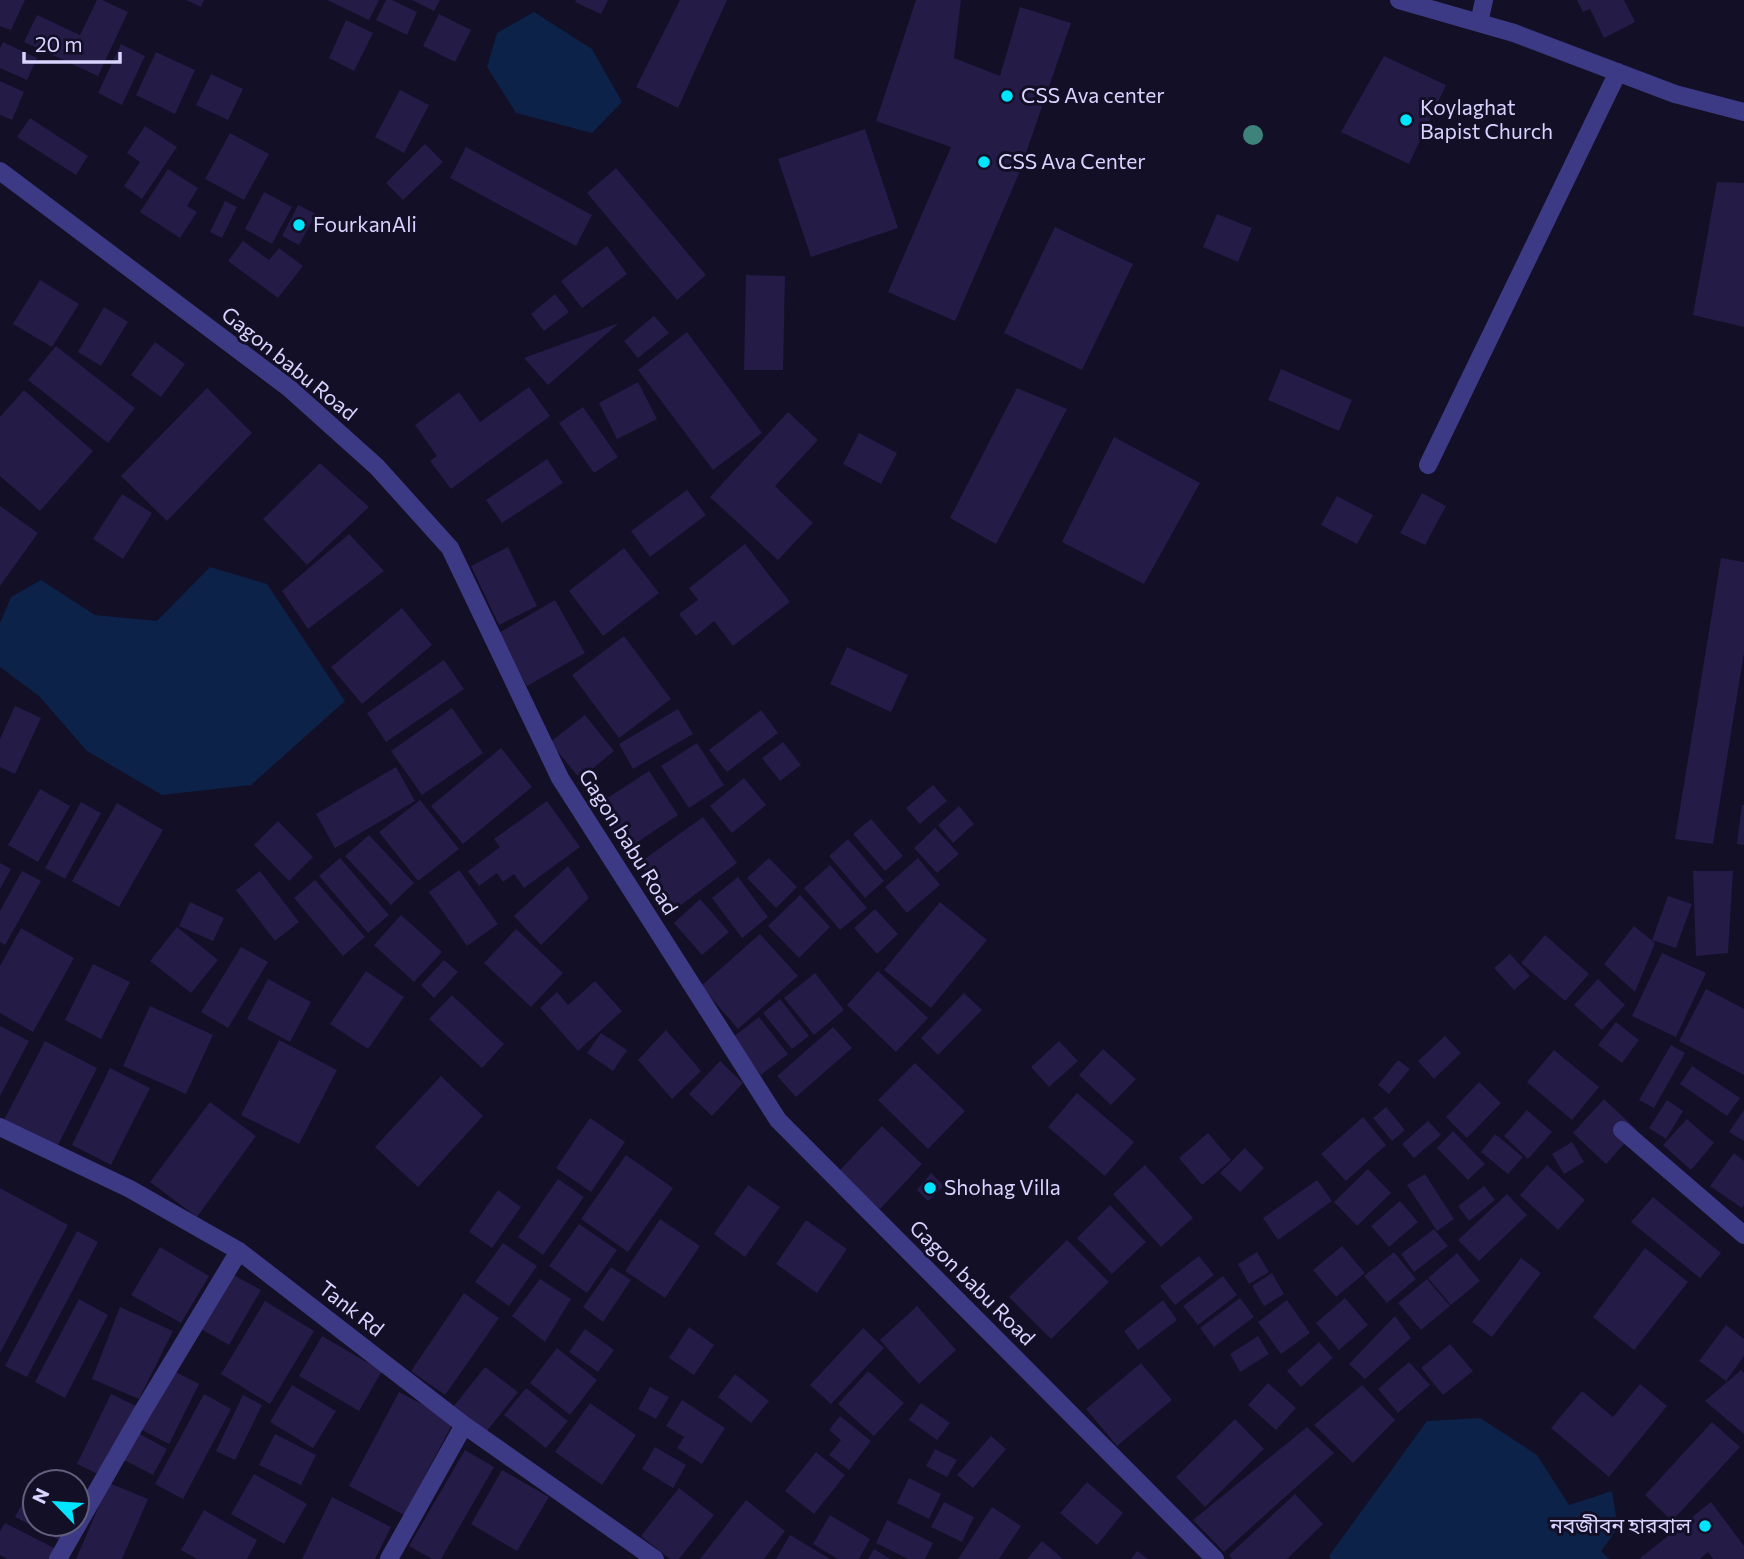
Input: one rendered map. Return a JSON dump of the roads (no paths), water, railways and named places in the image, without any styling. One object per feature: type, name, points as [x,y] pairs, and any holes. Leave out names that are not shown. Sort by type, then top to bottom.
[{"type":"street","points":[[1399,0],[1514,33],[1675,94],[1744,112]]},
{"type":"street","points":[[1479,23],[1484,0]]},
{"type":"street","points":[[1428,465],[1618,72]]},
{"type":"street","name":"Gagon babu Road","points":[[0,171],[289,388],[376,467],[450,548],[560,778],[778,1119],[1214,1559]]},
{"type":"street","name":"Tank Rd","points":[[0,1127],[130,1189],[239,1251],[464,1425],[655,1559]]},
{"type":"street","points":[[1622,1130],[1744,1235]]},
{"type":"street","points":[[58,1559],[239,1251]]},
{"type":"street","points":[[389,1559],[464,1425]]},
{"type":"water","points":[[534,12],[592,49],[622,102],[592,133],[516,113],[487,67],[497,33]]},
{"type":"water","points":[[210,567],[267,584],[345,701],[251,785],[162,795],[87,751],[39,696],[0,667],[0,623],[11,597],[41,580],[95,615],[157,621]]},
{"type":"water","points":[[1480,1418],[1537,1455],[1569,1505],[1612,1491],[1618,1528],[1601,1551],[1609,1559],[1331,1559],[1329,1556],[1427,1421]]},
{"type":"place","name":"CSS Ava center","points":[[1007,96]]},
{"type":"place","name":"Koylaghat Bapist Church","points":[[1406,120]]},
{"type":"place","name":"CSS Ava Center","points":[[984,162]]},
{"type":"place","name":"FourkanAli","points":[[299,225]]},
{"type":"place","name":"Shohag Villa","points":[[930,1188]]},
{"type":"place","name":"নবজীবন হারবাল","points":[[1705,1526]]}]
